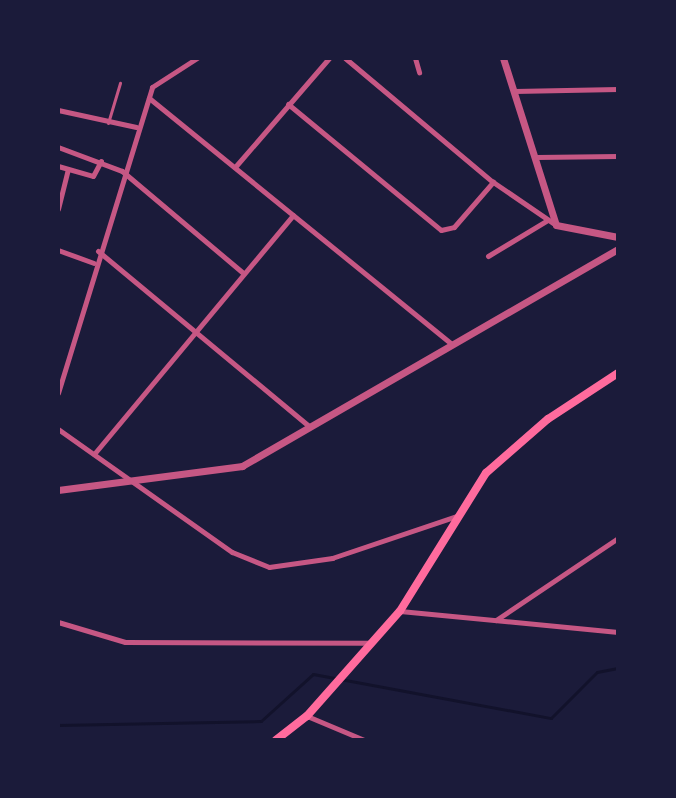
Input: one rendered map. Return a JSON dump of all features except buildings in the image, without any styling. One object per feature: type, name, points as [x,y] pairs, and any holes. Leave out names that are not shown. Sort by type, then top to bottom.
[{"type":"main road","points":[[276,740],[307,716],[400,611],[434,561],[457,516],[510,448],[618,373]]},
{"type":"street","points":[[58,393],[136,127],[157,82],[197,58]]},
{"type":"street","points":[[235,167],[329,58]]},
{"type":"street","points":[[345,58],[493,182],[546,221],[618,237]]},
{"type":"street","points":[[415,58],[419,72]]},
{"type":"street","points":[[503,58],[556,225]]},
{"type":"street","points":[[514,91],[618,89]]},
{"type":"street","points":[[149,98],[453,345]]},
{"type":"street","points":[[288,104],[441,230],[454,227],[493,182]]},
{"type":"street","points":[[58,110],[136,127]]},
{"type":"street","points":[[58,147],[122,171],[243,273]]},
{"type":"street","points":[[536,157],[618,156]]},
{"type":"street","points":[[58,166],[93,176],[101,161]]},
{"type":"street","points":[[58,209],[68,169]]},
{"type":"street","points":[[94,454],[293,215]]},
{"type":"street","points":[[488,256],[546,221]]},
{"type":"street","points":[[58,490],[236,468],[312,429],[618,249]]},
{"type":"street","points":[[58,250],[94,263]]},
{"type":"street","points":[[98,251],[312,429]]},
{"type":"street","points":[[58,429],[232,552],[269,567],[332,558],[457,516]]},
{"type":"street","points":[[494,621],[618,538]]},
{"type":"street","points":[[400,611],[618,632]]},
{"type":"street","points":[[58,622],[125,642],[373,643]]},
{"type":"street","points":[[307,716],[364,740]]},
{"type":"lane","points":[[108,123],[120,83]]},
{"type":"waterway","points":[[58,725],[261,721],[313,674],[551,718],[597,672],[618,668]]}]
